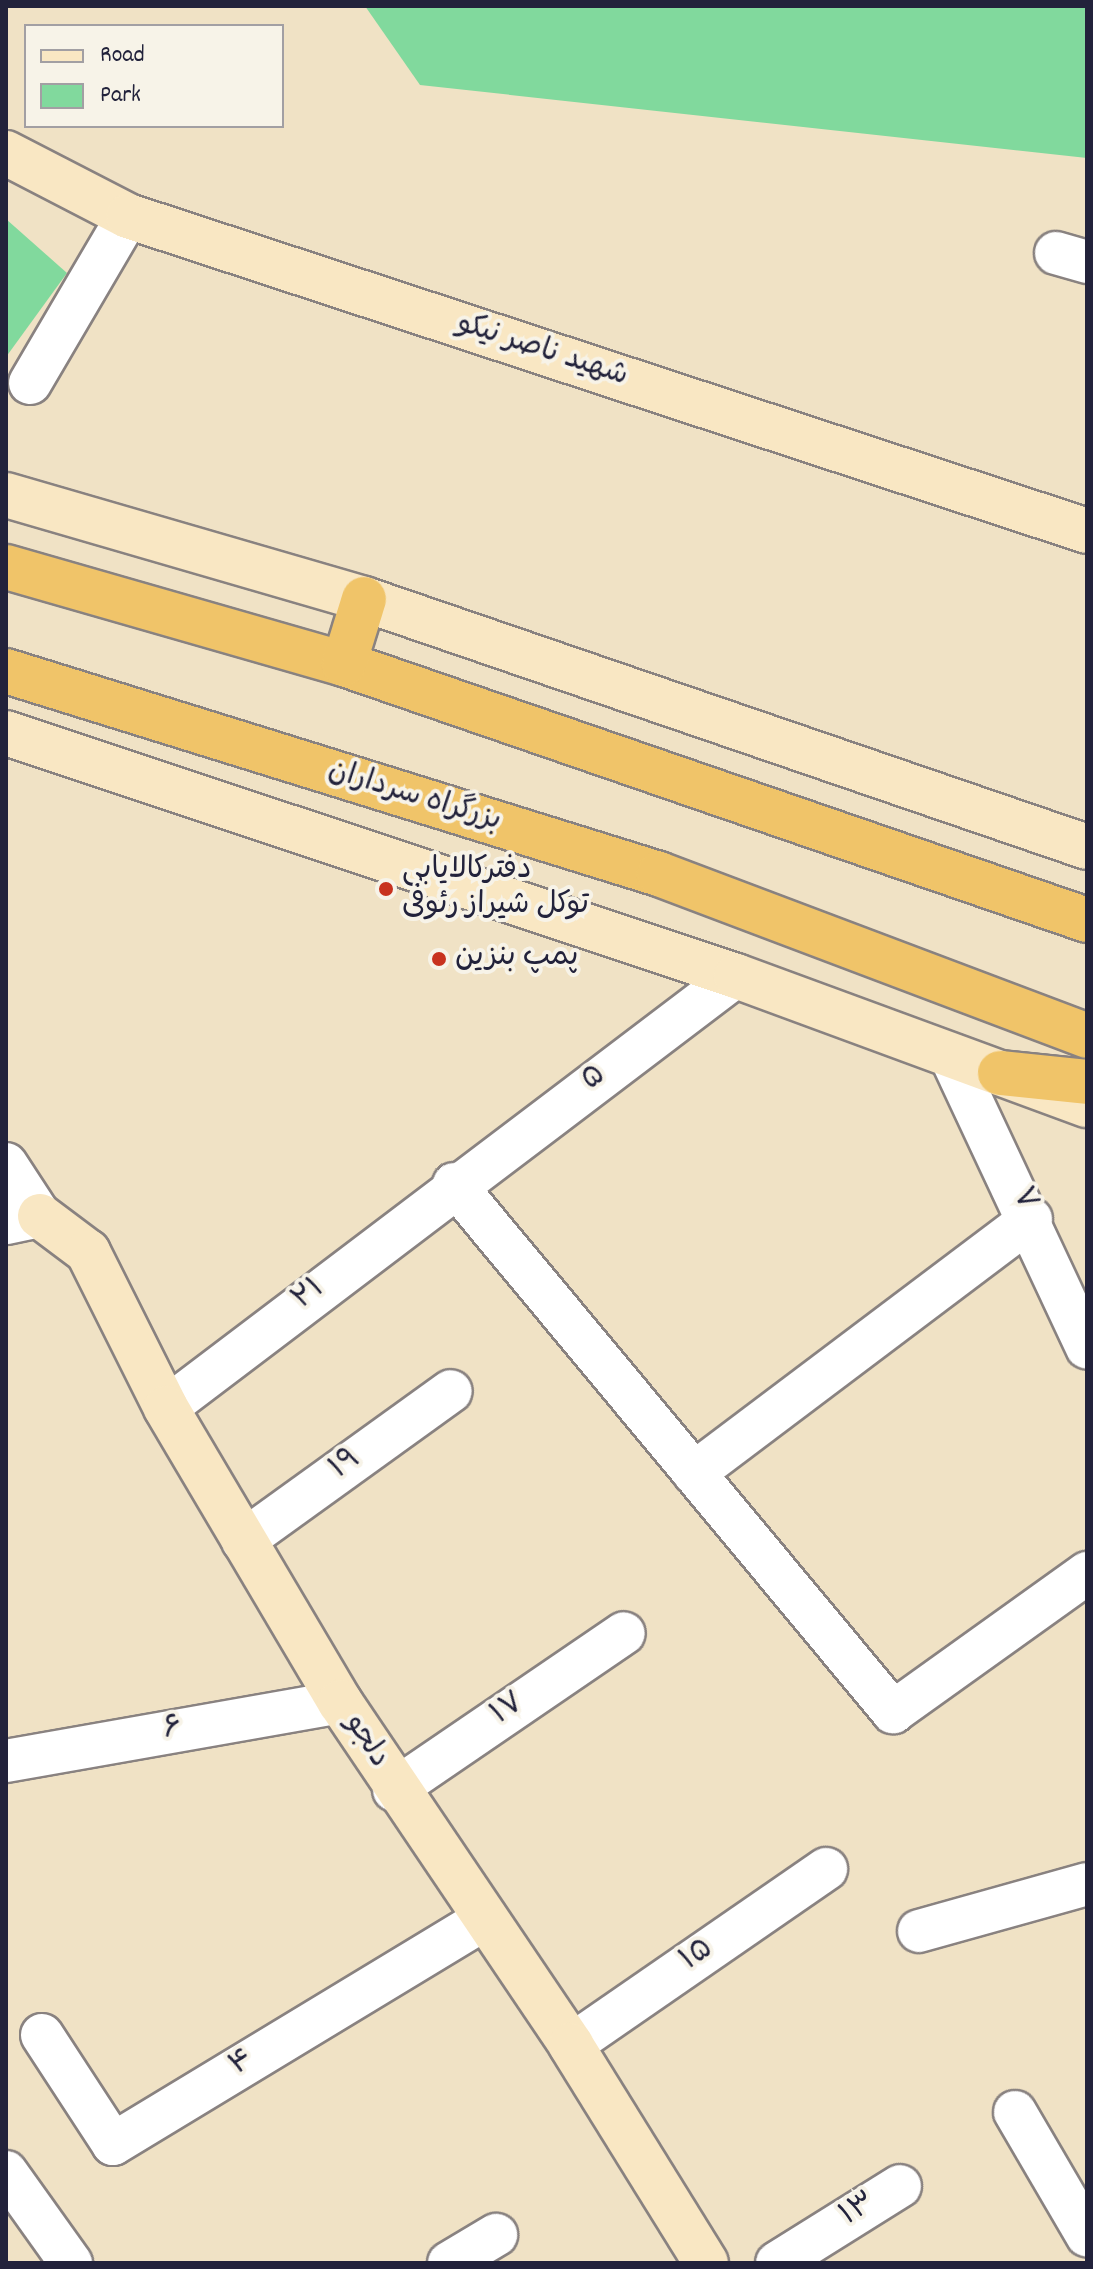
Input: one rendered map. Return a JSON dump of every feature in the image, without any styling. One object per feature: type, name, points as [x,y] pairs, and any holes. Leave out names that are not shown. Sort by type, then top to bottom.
[{"type":"highway","points":[[6,567],[344,664],[1087,920]]},
{"type":"highway","points":[[344,664],[364,599]]},
{"type":"highway","name":"بزرگراه سرداران","points":[[6,671],[659,874],[1087,1036]]},
{"type":"highway","points":[[1000,1073],[1087,1082]]},
{"type":"street","name":"شهید ناصر نیکو","points":[[6,153],[128,216],[1087,531]]},
{"type":"street","points":[[30,383],[128,216]]},
{"type":"street","points":[[6,495],[364,599],[1087,847]]},
{"type":"street","points":[[6,733],[736,976],[1087,1105]]},
{"type":"street","name":"۵","points":[[454,1184],[736,976]]},
{"type":"street","name":"۷","points":[[950,1055],[1031,1219],[1087,1347]]},
{"type":"street","points":[[6,1164],[23,1219]]},
{"type":"street","points":[[454,1184],[893,1712],[1087,1573]]},
{"type":"street","name":"۲۱","points":[[166,1408],[454,1184]]},
{"type":"street","name":"دلجو","points":[[23,1219],[88,1252],[166,1408],[340,1702],[394,1790],[571,2045],[706,2263]]},
{"type":"street","points":[[694,1473],[1031,1219]]},
{"type":"street","name":"۱۹","points":[[243,1541],[451,1391]]},
{"type":"street","name":"۱۷","points":[[394,1790],[624,1633]]},
{"type":"street","name":"۶","points":[[6,1761],[340,1702]]},
{"type":"street","name":"۱۵","points":[[571,2045],[826,1869]]},
{"type":"street","points":[[919,1931],[1087,1884]]},
{"type":"street","name":"۴","points":[[42,2035],[113,2144],[484,1919]]},
{"type":"street","points":[[1015,2112],[1087,2235]]},
{"type":"street","points":[[9,2171],[71,2263]]},
{"type":"street","name":"۱۳","points":[[777,2263],[900,2186]]},
{"type":"street","points":[[449,2263],[496,2235]]},
{"type":"green space","points":[[365,6],[1087,6],[1087,158],[420,85]]},
{"type":"green space","points":[[6,219],[67,273],[6,357]]},
{"type":"place","name":"دفترکالایابی توکل شیراز رئوفی","points":[[386,889]]},
{"type":"place","name":"پمپ بنزین","points":[[439,959]]}]
